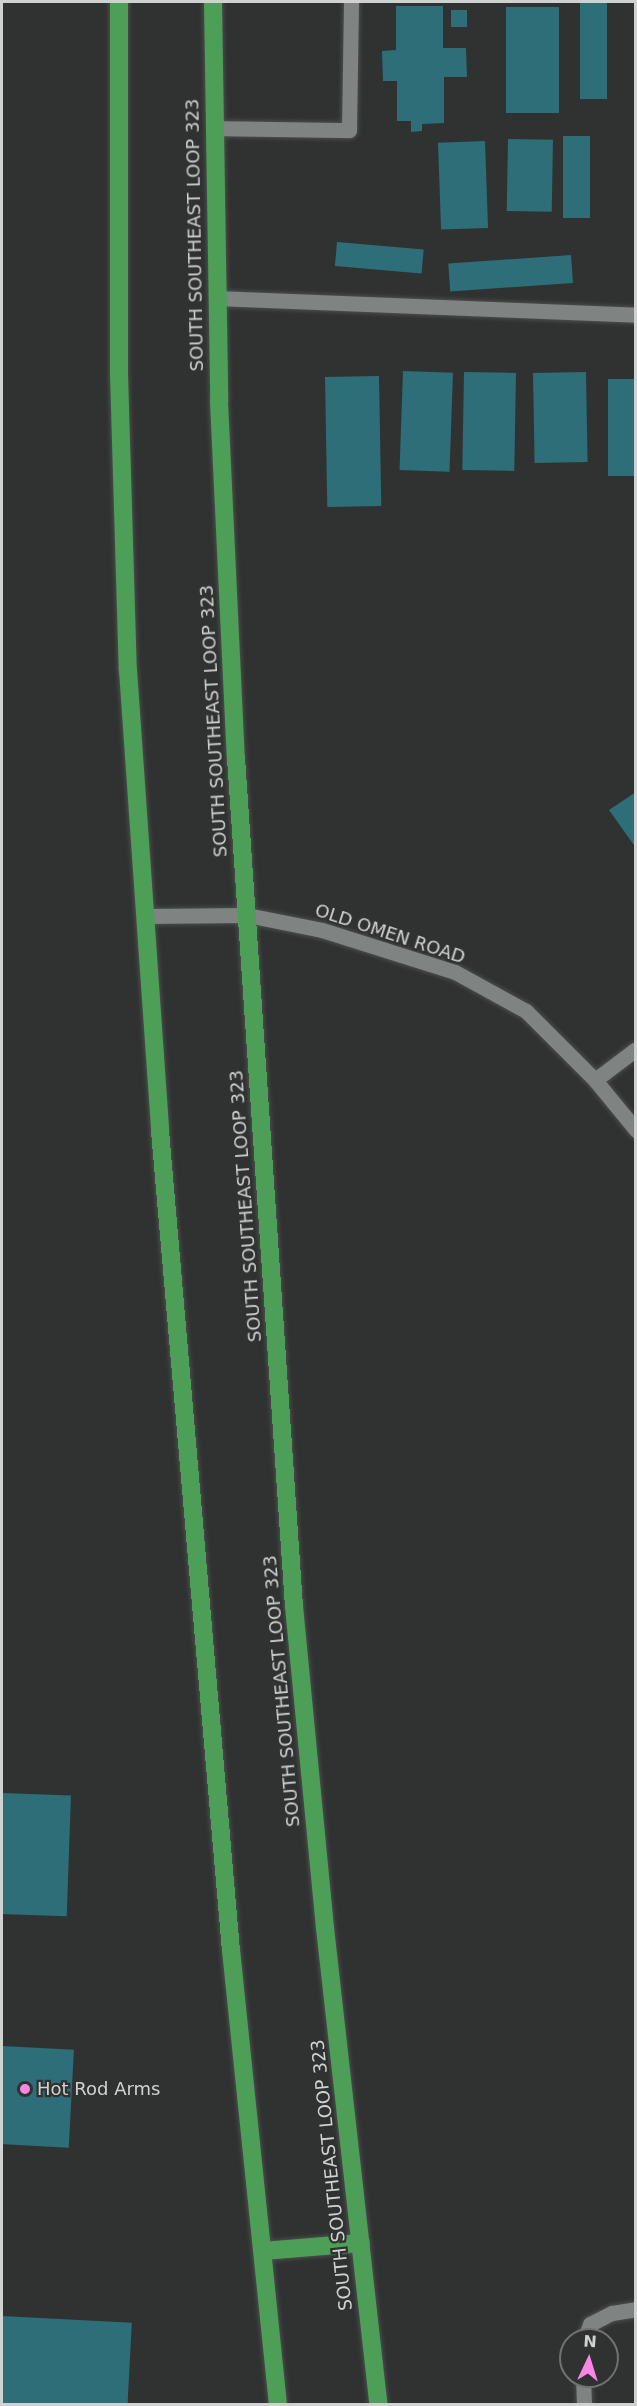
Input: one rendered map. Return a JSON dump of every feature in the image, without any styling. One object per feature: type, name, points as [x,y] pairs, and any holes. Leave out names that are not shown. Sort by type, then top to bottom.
[{"type":"highway","points":[[119,2],[119,374],[128,670],[162,1155],[223,1855],[278,2404]]},
{"type":"highway","name":"SOUTH SOUTHEAST LOOP 323","points":[[213,2],[220,437],[247,915],[294,1606],[325,1928],[378,2404]]},
{"type":"highway","points":[[262,2251],[361,2243]]},
{"type":"street","points":[[215,128],[349,130],[351,2]]},
{"type":"street","points":[[217,298],[636,315]]},
{"type":"street","name":"OLD OMEN ROAD","points":[[146,916],[247,915],[322,930],[455,972],[526,1011],[595,1080],[636,1130]]},
{"type":"street","points":[[595,1080],[636,1049]]},
{"type":"street","points":[[588,2328],[590,2324],[612,2313],[636,2309]]},
{"type":"street","points":[[583,2388],[584,2404]]},
{"type":"building","points":[[580,2],[607,2],[607,99],[580,99]]},
{"type":"building","points":[[396,6],[443,6],[443,48],[466,48],[467,77],[444,77],[444,123],[422,124],[422,131],[411,132],[411,121],[397,121],[397,81],[383,81],[382,51],[396,50]]},
{"type":"building","points":[[506,7],[559,7],[559,113],[506,113]]},
{"type":"building","points":[[451,10],[467,10],[467,27],[451,27]]},
{"type":"building","points":[[563,136],[590,136],[590,218],[563,218]]},
{"type":"building","points":[[508,139],[553,140],[552,212],[507,211]]},
{"type":"building","points":[[485,141],[488,228],[441,230],[438,143]]},
{"type":"building","points":[[337,242],[424,250],[422,273],[335,266]]},
{"type":"building","points":[[571,255],[573,283],[450,292],[448,264]]},
{"type":"building","points":[[403,371],[453,373],[450,472],[400,470]]},
{"type":"building","points":[[464,372],[516,373],[514,471],[462,470]]},
{"type":"building","points":[[586,372],[588,462],[535,463],[533,373]]},
{"type":"building","points":[[379,376],[381,506],[327,507],[325,377]]},
{"type":"building","points":[[608,379],[636,379],[636,476],[608,476]]},
{"type":"building","points":[[636,792],[636,848],[609,810]]},
{"type":"building","points":[[2,1793],[71,1795],[67,1916],[2,1914]]},
{"type":"building","points":[[2,2046],[74,2050],[69,2148],[2,2144]]},
{"type":"building","points":[[2,2316],[132,2323],[128,2404],[2,2404]]},
{"type":"place","name":"Hot Rod Arms","points":[[25,2089]]}]
